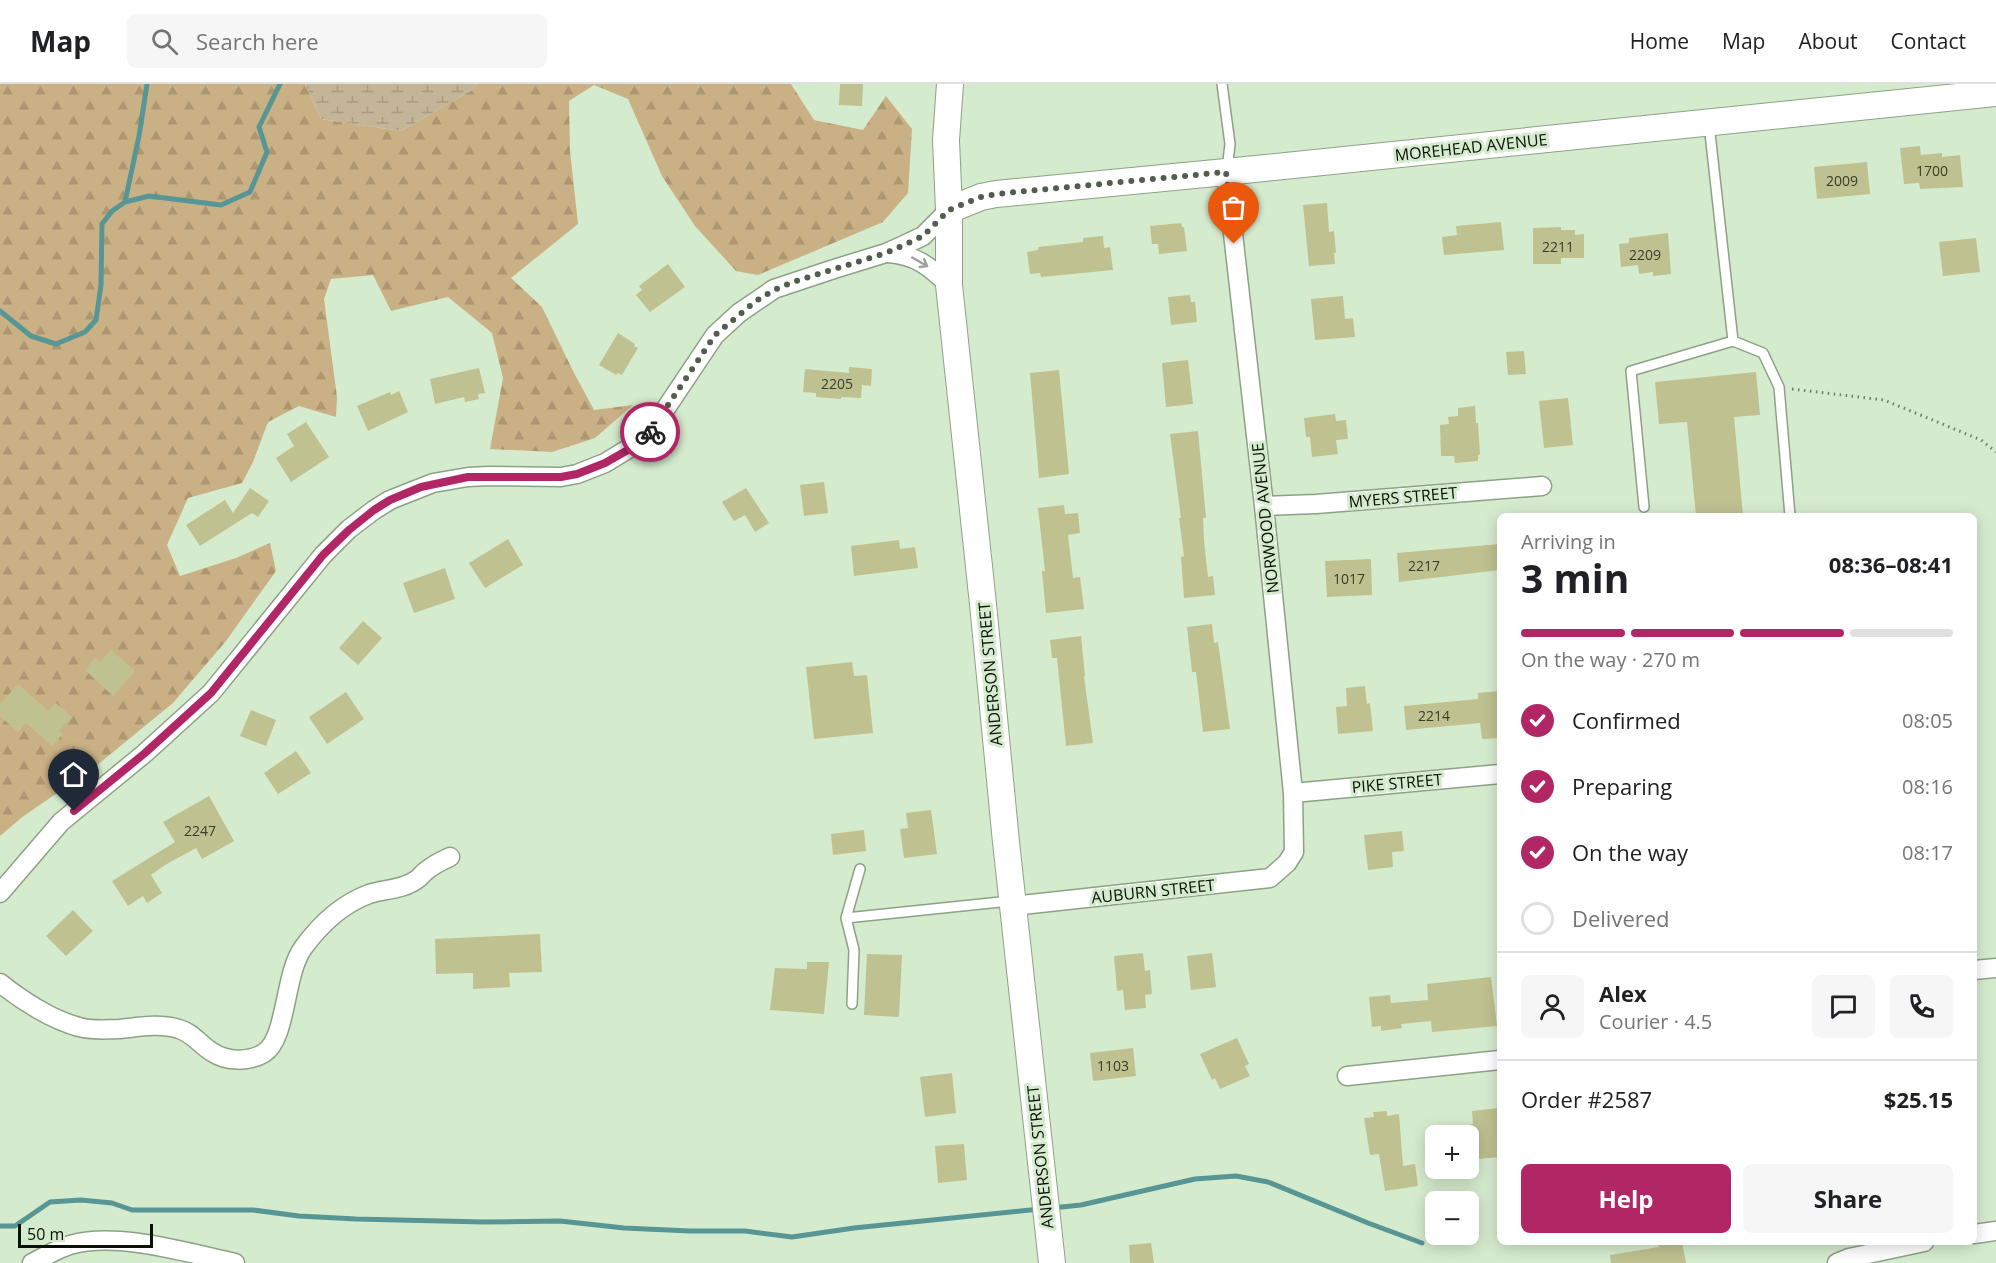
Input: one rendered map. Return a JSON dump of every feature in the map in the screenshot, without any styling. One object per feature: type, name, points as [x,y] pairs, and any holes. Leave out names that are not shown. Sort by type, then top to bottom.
[{"type":"street","name":"ANDERSON STREET","points":[[950,84],[946,140],[949,285],[984,604],[1012,904],[1052,1263]]},
{"type":"street","name":"MOREHEAD AVENUE","points":[[949,210],[981,197],[996,194],[1996,93]]},
{"type":"street","name":"NORWOOD AVENUE","points":[[1226,172],[1264,506],[1293,793],[1294,852],[1287,863]]},
{"type":"street","points":[[0,893],[61,822],[145,753],[211,693],[323,555],[374,510],[390,500],[434,483],[488,476],[561,477],[577,474],[605,463],[646,438],[715,335],[739,313],[774,290],[813,275],[886,253],[923,236],[949,210]]},
{"type":"street","points":[[886,253],[904,254],[917,259],[934,270],[949,285]]},
{"type":"street","name":"MYERS STREET","points":[[1264,506],[1542,486]]},
{"type":"street","name":"PIKE STREET","points":[[1293,793],[1497,774]]},
{"type":"street","points":[[0,983],[17,997],[79,1027],[91,1029],[157,1026],[178,1029],[189,1034],[212,1053],[237,1060],[249,1058],[263,1054],[273,1046],[296,960],[303,948],[330,918],[342,908],[368,895],[392,890],[416,881],[426,871],[450,857]]},
{"type":"street","name":"AUBURN STREET","points":[[1012,904],[1270,878],[1287,863]]},
{"type":"street","points":[[1977,970],[1996,968]]},
{"type":"street","points":[[1347,1076],[1497,1060]]},
{"type":"street","points":[[1977,1234],[1996,1231]]},
{"type":"street","points":[[32,1263],[70,1245],[125,1241],[234,1263]]},
{"type":"street","points":[[1837,1263],[1849,1258],[1910,1245]]},
{"type":"lane","points":[[1222,84],[1230,144],[1226,172]]},
{"type":"lane","points":[[1708,122],[1732,341]]},
{"type":"lane","points":[[1644,507],[1631,372],[1732,341],[1763,353],[1779,387],[1790,513]]},
{"type":"lane","points":[[852,1004],[854,950],[846,918],[860,869]]},
{"type":"lane","points":[[846,918],[1012,904]]},
{"type":"path","points":[[1779,387],[1884,400],[1972,436],[1996,452]]},
{"type":"green space","points":[[0,84],[305,84],[321,119],[401,131],[472,90],[477,84],[791,84],[814,120],[863,130],[886,96],[912,129],[908,193],[883,222],[758,275],[736,271],[695,226],[662,176],[628,99],[594,85],[569,101],[570,151],[578,224],[511,278],[542,307],[594,410],[633,405],[595,438],[552,452],[490,449],[503,378],[492,333],[448,297],[391,311],[373,275],[331,279],[324,299],[337,397],[336,417],[299,406],[268,422],[253,462],[242,483],[188,498],[167,545],[180,576],[236,558],[270,543],[276,571],[226,641],[173,703],[96,766],[21,818],[0,836]]},
{"type":"green space","points":[[305,84],[477,84],[472,90],[401,131],[321,119]]},
{"type":"building","points":[[840,84],[863,84],[862,106],[839,105]]},
{"type":"building","points":[[1920,146],[1921,155],[1942,153],[1942,157],[1960,155],[1963,187],[1920,189],[1919,183],[1904,184],[1900,148]]},
{"type":"building","points":[[1867,162],[1870,194],[1817,199],[1814,167]]},
{"type":"building","points":[[1327,203],[1329,232],[1334,231],[1335,264],[1309,266],[1303,205]]},
{"type":"building","points":[[1501,222],[1504,250],[1444,255],[1442,237],[1457,235],[1456,226]]},
{"type":"building","points":[[1181,223],[1184,227],[1187,251],[1159,254],[1158,244],[1152,244],[1150,226]]},
{"type":"building","points":[[1561,227],[1561,230],[1575,230],[1575,235],[1584,234],[1584,258],[1561,258],[1561,264],[1533,264],[1533,228]]},
{"type":"building","points":[[1668,233],[1671,274],[1653,276],[1653,272],[1639,274],[1638,265],[1621,267],[1619,244],[1629,243],[1629,238]]},
{"type":"building","points":[[1103,236],[1104,248],[1110,247],[1113,270],[1041,277],[1040,273],[1030,274],[1027,252],[1038,250],[1038,247],[1083,242],[1083,238]]},
{"type":"building","points":[[1976,238],[1980,272],[1943,276],[1939,242]]},
{"type":"building","points":[[668,264],[685,287],[650,312],[636,295],[642,290],[639,286]]},
{"type":"building","points":[[1190,295],[1191,302],[1195,302],[1197,322],[1171,325],[1168,297]]},
{"type":"building","points":[[1343,296],[1345,319],[1353,318],[1355,337],[1315,340],[1311,299]]},
{"type":"building","points":[[618,333],[638,348],[622,375],[618,373],[616,375],[599,365]]},
{"type":"building","points":[[1524,351],[1526,374],[1508,375],[1506,352]]},
{"type":"building","points":[[1188,360],[1193,404],[1166,407],[1162,363]]},
{"type":"building","points":[[849,367],[872,369],[871,386],[862,385],[861,398],[816,397],[816,393],[803,392],[805,369],[849,373]]},
{"type":"building","points":[[479,368],[485,393],[478,394],[479,399],[465,402],[464,397],[435,404],[430,379]]},
{"type":"building","points":[[1059,370],[1069,474],[1039,478],[1030,373]]},
{"type":"building","points":[[1756,372],[1760,415],[1734,417],[1743,513],[1696,513],[1687,422],[1659,424],[1655,382]]},
{"type":"building","points":[[399,391],[408,412],[368,431],[357,406],[390,392],[391,395]]},
{"type":"building","points":[[1568,398],[1573,445],[1544,448],[1539,401]]},
{"type":"building","points":[[1475,406],[1480,454],[1478,461],[1455,463],[1454,456],[1441,456],[1440,425],[1449,424],[1448,417],[1458,416],[1458,408]]},
{"type":"building","points":[[1335,414],[1336,421],[1346,420],[1348,439],[1336,440],[1338,454],[1312,457],[1310,437],[1306,437],[1304,418]]},
{"type":"building","points":[[306,422],[329,457],[291,482],[276,458],[294,446],[287,434]]},
{"type":"building","points":[[1198,431],[1206,518],[1203,518],[1204,540],[1208,577],[1213,576],[1215,595],[1184,598],[1181,557],[1184,556],[1179,518],[1181,518],[1170,434]]},
{"type":"building","points":[[824,482],[828,513],[804,516],[800,485]]},
{"type":"building","points":[[250,488],[269,501],[258,517],[252,513],[200,546],[186,525],[225,500],[233,513]]},
{"type":"building","points":[[746,488],[769,523],[755,532],[745,515],[734,521],[722,502]]},
{"type":"building","points":[[1064,505],[1065,514],[1078,513],[1080,533],[1068,535],[1073,578],[1080,577],[1084,609],[1046,613],[1042,571],[1045,571],[1038,508]]},
{"type":"building","points":[[508,539],[523,565],[485,588],[469,563]]},
{"type":"building","points":[[899,540],[900,549],[915,547],[918,568],[854,576],[851,546]]},
{"type":"building","points":[[1497,544],[1497,570],[1399,582],[1397,553]]},
{"type":"building","points":[[1371,559],[1372,595],[1327,597],[1325,561]]},
{"type":"building","points":[[445,568],[455,599],[414,613],[403,583]]},
{"type":"building","points":[[363,621],[382,638],[358,665],[339,648]]},
{"type":"building","points":[[1212,624],[1214,643],[1218,642],[1230,729],[1203,732],[1196,672],[1192,672],[1187,627]]},
{"type":"building","points":[[1081,636],[1093,743],[1066,746],[1057,658],[1052,658],[1050,640]]},
{"type":"building","points":[[111,650],[135,671],[113,696],[85,670],[95,658],[100,662]]},
{"type":"building","points":[[852,662],[854,676],[867,675],[873,733],[814,739],[806,667]]},
{"type":"building","points":[[18,684],[48,711],[56,703],[72,717],[59,731],[63,734],[52,746],[26,723],[18,732],[0,716],[0,704]]},
{"type":"building","points":[[1365,686],[1367,704],[1370,703],[1373,731],[1338,734],[1336,707],[1347,706],[1346,688]]},
{"type":"building","points":[[1497,691],[1497,738],[1482,739],[1480,723],[1406,730],[1404,706],[1478,699],[1478,693]]},
{"type":"building","points":[[346,692],[364,719],[327,744],[309,717]]},
{"type":"building","points":[[251,710],[276,720],[266,746],[240,736]]},
{"type":"building","points":[[296,751],[311,773],[278,794],[264,773]]},
{"type":"building","points":[[209,796],[234,841],[202,859],[196,848],[165,865],[151,875],[162,893],[147,903],[143,896],[128,906],[112,881],[175,842],[163,822]]},
{"type":"building","points":[[931,810],[937,854],[904,858],[900,829],[908,828],[906,813]]},
{"type":"building","points":[[864,830],[866,851],[833,855],[831,834]]},
{"type":"building","points":[[1402,831],[1404,851],[1392,852],[1393,867],[1368,870],[1364,835]]},
{"type":"building","points":[[73,910],[93,931],[66,956],[46,936]]},
{"type":"building","points":[[540,934],[542,972],[509,973],[510,987],[473,989],[473,973],[436,974],[435,939]]},
{"type":"building","points":[[1143,953],[1145,971],[1150,970],[1152,994],[1145,995],[1146,1008],[1125,1010],[1123,990],[1117,991],[1114,956]]},
{"type":"building","points":[[1212,953],[1216,987],[1191,990],[1187,956]]},
{"type":"building","points":[[867,954],[902,955],[899,1017],[864,1015]]},
{"type":"building","points":[[807,962],[829,962],[824,1014],[770,1010],[775,968],[807,969]]},
{"type":"building","points":[[1491,977],[1497,1026],[1432,1032],[1431,1021],[1401,1024],[1402,1028],[1381,1031],[1381,1026],[1372,1027],[1369,997],[1390,995],[1391,1003],[1428,1000],[1427,984]]},
{"type":"building","points":[[1237,1038],[1249,1064],[1245,1066],[1250,1076],[1220,1089],[1215,1078],[1212,1080],[1200,1054]]},
{"type":"building","points":[[1133,1048],[1136,1076],[1093,1081],[1090,1053]]},
{"type":"building","points":[[952,1073],[956,1113],[925,1117],[920,1077]]},
{"type":"building","points":[[1497,1108],[1497,1157],[1479,1159],[1479,1125],[1468,1125],[1473,1124],[1472,1111]]},
{"type":"building","points":[[1387,1111],[1387,1116],[1399,1114],[1403,1166],[1415,1164],[1418,1186],[1385,1191],[1379,1154],[1370,1155],[1364,1118],[1374,1117],[1373,1112]]},
{"type":"building","points":[[964,1144],[967,1180],[938,1183],[935,1146]]},
{"type":"building","points":[[1151,1243],[1154,1263],[1130,1263],[1129,1245]]},
{"type":"building","points":[[1658,1245],[1683,1245],[1686,1263],[1611,1263],[1610,1255],[1659,1247]]},
{"type":"waterway","points":[[125,202],[147,84]]},
{"type":"waterway","points":[[0,311],[31,336],[56,344],[85,332],[96,320],[101,285],[102,224],[112,211],[125,202],[149,196],[221,205],[250,192],[267,152],[259,127],[280,84]]},
{"type":"waterway","points":[[1052,1208],[1081,1205],[1195,1179],[1236,1176],[1268,1182],[1422,1243]]},
{"type":"waterway","points":[[0,1226],[15,1226],[50,1202],[81,1200],[112,1203],[132,1210],[253,1210],[299,1216],[356,1219],[560,1221],[624,1228],[745,1231],[792,1237],[854,1228],[1040,1209]]},
{"type":"way so far","points":[[650,432],[715,335],[739,313],[774,290],[793,282],[886,253],[923,236],[949,210],[981,197],[1226,172],[1234,244]]},
{"type":"route","points":[[74,811],[145,753],[211,693],[323,555],[374,510],[390,500],[434,483],[468,477],[529,478],[577,474],[605,463],[633,447],[646,438],[650,432]]}]
